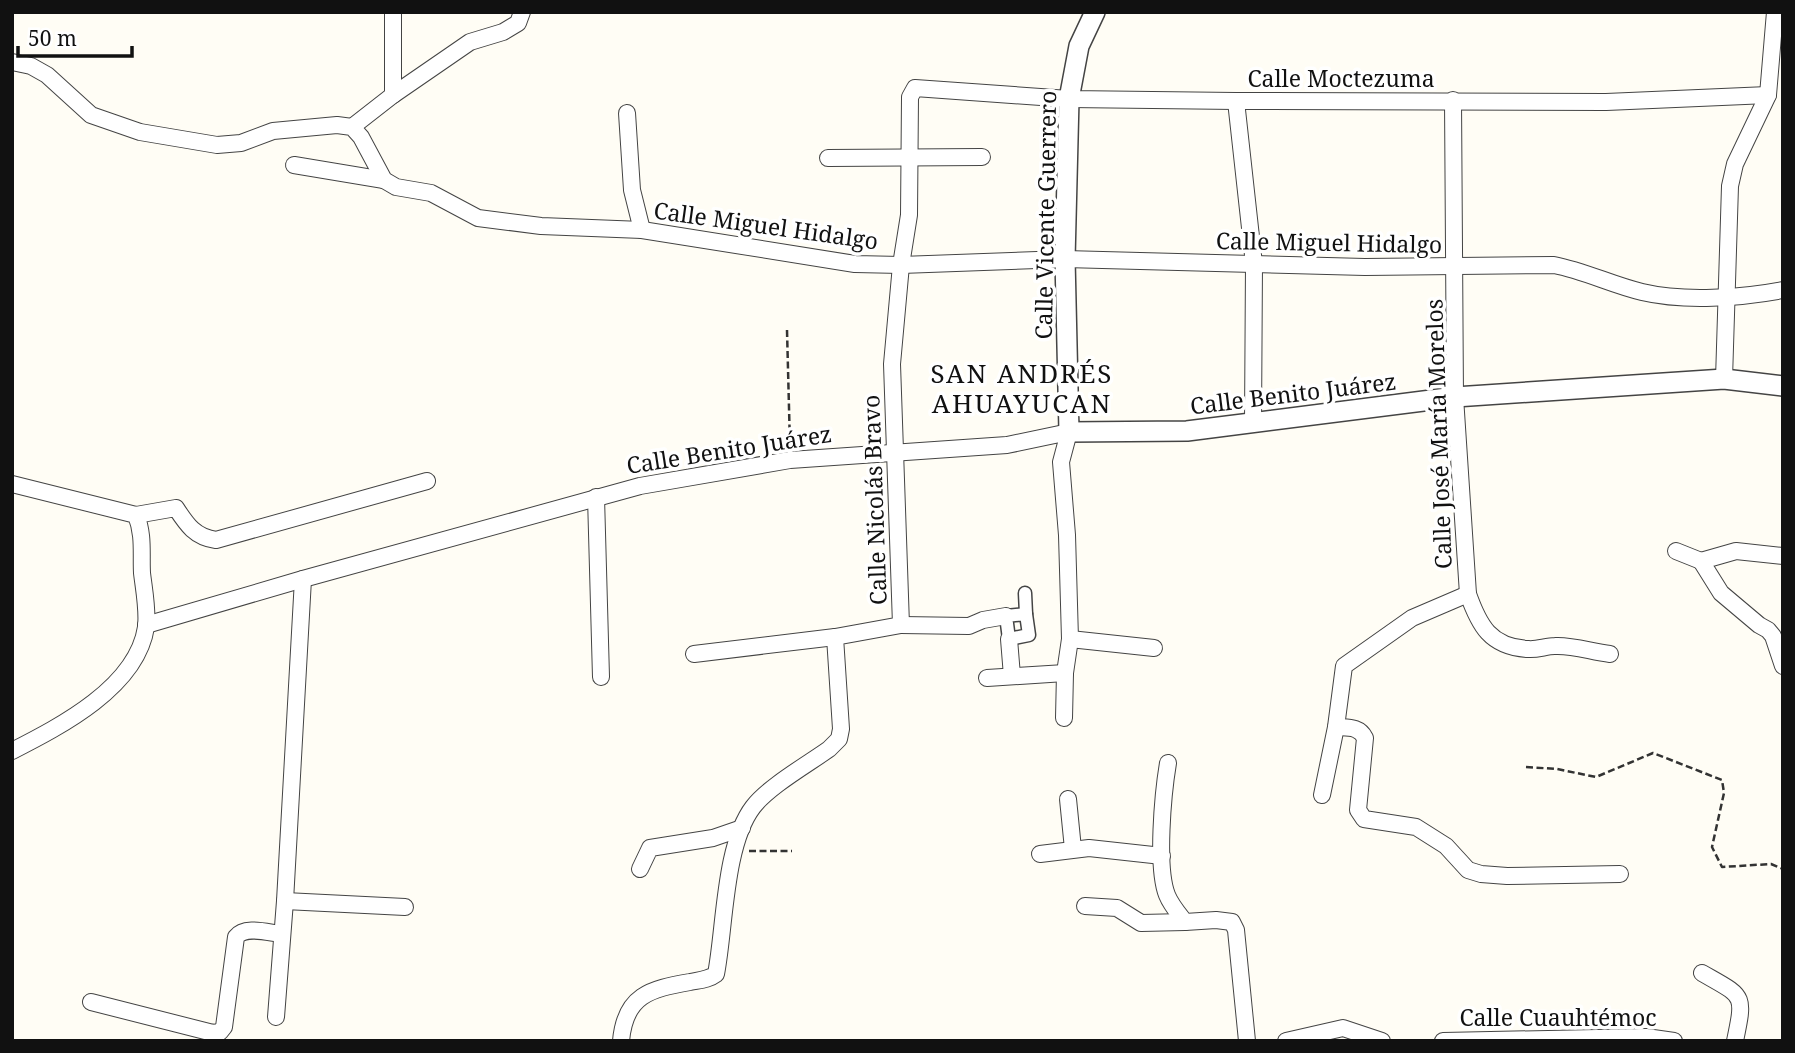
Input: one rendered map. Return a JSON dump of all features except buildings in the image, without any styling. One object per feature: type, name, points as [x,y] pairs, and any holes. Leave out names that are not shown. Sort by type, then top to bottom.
[{"type":"street","points":[[393,12],[393,94]]},
{"type":"street","points":[[352,127],[393,94],[470,42],[518,23],[522,12]]},
{"type":"street","name":"Calle Vicente Guerrero","points":[[1064,718],[1065,673],[1070,639],[1067,536],[1061,462],[1069,432],[1065,258],[1069,99],[1079,46],[1095,12]]},
{"type":"street","points":[[1724,379],[1730,186],[1735,164],[1768,95],[1775,12]]},
{"type":"street","points":[[12,62],[31,65],[47,75],[91,115],[140,132],[217,145],[241,143],[273,131],[337,125],[352,127],[361,137],[384,180]]},
{"type":"street","name":"Calle Moctezuma","points":[[915,89],[1069,99],[1236,101],[1606,102],[1768,95]]},
{"type":"street","name":"Calle Nicolás Bravo","points":[[694,654],[835,637],[901,625],[892,364],[901,265],[909,215],[910,97],[915,89]]},
{"type":"street","name":"Calle José María Morelos","points":[[1453,100],[1455,397],[1468,594],[1478,621],[1485,631],[1513,647],[1531,649],[1563,646],[1610,654]]},
{"type":"street","points":[[1236,101],[1254,264],[1253,422]]},
{"type":"street","points":[[626,113],[632,190],[642,230]]},
{"type":"street","points":[[828,158],[982,157]]},
{"type":"street","name":"Calle Miguel Hidalgo","points":[[294,165],[384,180],[396,187],[431,193],[478,218],[541,226],[642,230],[855,264],[901,265],[1065,258],[1254,264],[1554,265],[1582,271],[1616,285],[1646,293],[1725,297],[1783,290]]},
{"type":"street","name":"Calle Benito Juárez","points":[[146,625],[596,497],[640,486],[790,460],[1007,446],[1069,432],[1186,431],[1455,397],[1724,379],[1783,386]]},
{"type":"street","points":[[12,485],[136,515],[176,509],[190,529],[202,538],[216,540],[427,481]]},
{"type":"street","points":[[596,497],[601,677]]},
{"type":"street","points":[[12,751],[93,703],[108,690],[134,659],[146,625],[142,530],[136,515]]},
{"type":"street","points":[[1676,551],[1701,561],[1721,593],[1759,625],[1768,629],[1783,666]]},
{"type":"street","points":[[1701,561],[1736,551],[1783,556]]},
{"type":"street","points":[[276,1017],[303,579]]},
{"type":"street","points":[[1009,639],[1028,635],[1025,593]]},
{"type":"street","points":[[1322,795],[1336,727],[1344,666],[1412,618],[1468,594]]},
{"type":"street","points":[[901,625],[969,626],[983,620],[1026,614]]},
{"type":"street","points":[[1006,616],[1012,676]]},
{"type":"street","points":[[621,1041],[622,1026],[630,1008],[642,995],[663,987],[709,979],[716,974],[723,905],[742,828],[753,807],[830,749],[839,739],[841,729],[835,637]]},
{"type":"street","points":[[1070,639],[1154,648]]},
{"type":"street","points":[[987,678],[1065,673]]},
{"type":"street","points":[[1336,727],[1355,728],[1362,732],[1365,738],[1358,810],[1364,820],[1416,827],[1446,846],[1468,870],[1481,874],[1619,874]]},
{"type":"street","points":[[1168,763],[1164,790],[1162,856],[1166,892],[1172,907],[1185,922]]},
{"type":"street","points":[[1068,799],[1073,849]]},
{"type":"street","points":[[640,869],[650,848],[713,838],[742,828]]},
{"type":"street","points":[[1040,854],[1090,848],[1162,856]]},
{"type":"street","points":[[285,901],[405,908]]},
{"type":"street","points":[[1085,906],[1117,908],[1141,923],[1216,920],[1232,922],[1236,930],[1247,1041]]},
{"type":"street","points":[[91,1003],[213,1033],[220,1032],[224,1027],[236,937],[246,930],[282,934]]},
{"type":"street","points":[[1702,973],[1738,997],[1742,1007],[1735,1041]]},
{"type":"street","points":[[1286,1041],[1343,1028],[1382,1041]]},
{"type":"street","name":"Calle Cuauhtémoc","points":[[1443,1041],[1646,1037],[1674,1041]]},
{"type":"path","points":[[788,330],[790,460]]},
{"type":"path","points":[[1526,766],[1596,776],[1653,753],[1696,768],[1723,780],[1724,793],[1712,847],[1722,867],[1771,864],[1783,869]]},
{"type":"path","points":[[735,851],[792,852]]},
{"type":"district","name":"SAN ANDRÉS AHUAYUCAN","points":[[1022,388]]}]
